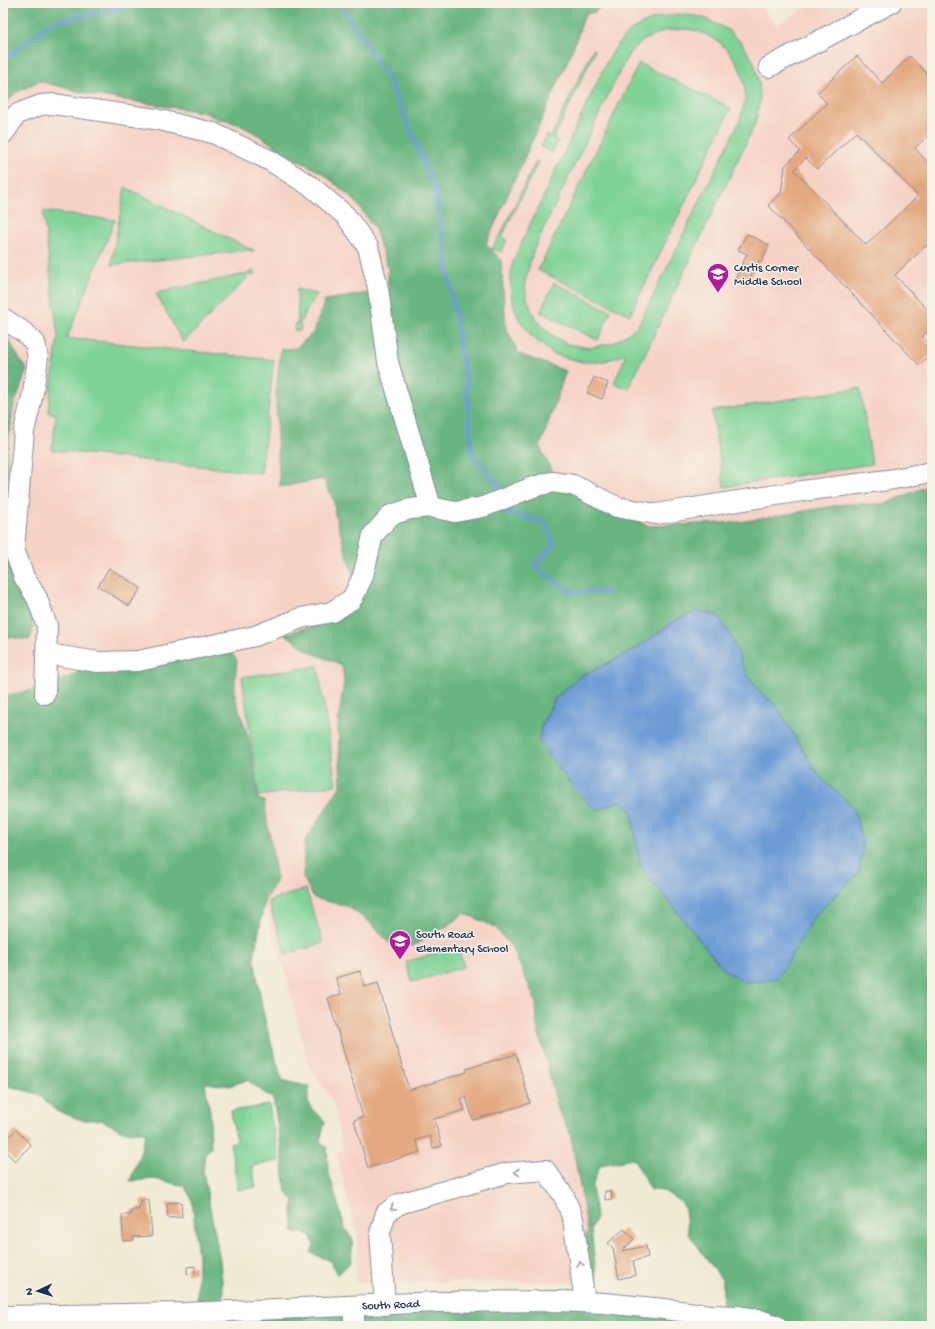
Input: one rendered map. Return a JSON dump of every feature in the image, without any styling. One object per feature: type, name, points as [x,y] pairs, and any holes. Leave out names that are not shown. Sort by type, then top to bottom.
[{"type":"street","points":[[769,67],[892,3]]},
{"type":"street","points":[[3,134],[17,114],[47,104],[155,119],[213,133],[269,160],[312,187],[346,216],[368,247],[378,288],[388,362],[431,506]]},
{"type":"street","points":[[3,318],[25,333],[35,343],[38,358],[33,393],[24,431],[14,549],[24,577],[37,598],[47,626],[45,694]]},
{"type":"street","points":[[46,655],[98,662],[138,661],[255,636],[301,618],[332,612],[352,599],[362,576],[373,535],[391,516],[410,509],[431,506],[455,512],[484,507],[533,487],[552,482],[573,484],[616,507],[656,514],[794,492],[888,480],[932,472]]},
{"type":"street","points":[[385,1305],[380,1233],[386,1213],[399,1204],[507,1173],[546,1170],[564,1196],[573,1219],[585,1302]]},
{"type":"street","name":"South Road","points":[[3,1316],[184,1313],[438,1302],[585,1302],[711,1315],[737,1316],[757,1319],[776,1326]]},
{"type":"street","points":[[354,1306],[354,1326]]},
{"type":"shaded area","name":"Curtis Corner Middle School","points":[[604,3],[758,3],[776,25],[813,3],[932,3],[932,484],[885,504],[846,504],[740,522],[650,526],[618,514],[558,484],[540,447],[566,371],[519,354],[506,328],[501,260],[486,244],[573,49],[585,14],[595,12]]},
{"type":"shaded area","points":[[39,81],[92,95],[203,112],[218,119],[238,124],[257,134],[285,153],[324,174],[355,201],[375,229],[388,269],[389,297],[325,300],[313,333],[296,348],[281,349],[276,390],[280,487],[323,479],[334,501],[335,515],[353,575],[355,593],[346,616],[310,652],[342,665],[344,680],[338,726],[341,785],[305,841],[314,898],[349,907],[372,924],[392,946],[449,925],[464,913],[495,927],[513,949],[536,1002],[537,1025],[558,1109],[571,1136],[588,1232],[584,1239],[590,1282],[356,1282],[357,1234],[336,1153],[341,1151],[340,1135],[334,1104],[308,1065],[286,974],[264,906],[265,899],[277,880],[258,799],[249,739],[235,697],[235,679],[77,673],[38,689],[8,695],[3,700],[3,636],[11,637],[33,618],[24,597],[16,569],[8,507],[7,455],[13,408],[27,369],[21,362],[6,334],[3,332],[3,106],[17,92]]},
{"type":"green space","points":[[3,3],[604,3],[595,12],[585,14],[573,49],[486,244],[501,260],[506,328],[519,354],[566,371],[540,447],[558,484],[618,514],[650,526],[740,522],[846,504],[885,504],[932,484],[932,1326],[246,1326],[241,1310],[197,1311],[198,1258],[192,1199],[184,1186],[155,1179],[130,1181],[146,1132],[125,1132],[101,1120],[82,1120],[57,1111],[38,1094],[8,1086],[3,1088],[3,700],[8,695],[38,689],[69,677],[77,673],[79,667],[228,650],[237,660],[235,697],[249,739],[258,799],[264,801],[277,880],[265,899],[254,957],[262,1007],[282,1080],[310,1087],[308,1093],[308,1103],[325,1121],[320,1141],[327,1148],[328,1170],[345,1229],[353,1239],[351,1262],[337,1275],[330,1261],[311,1253],[314,1244],[310,1235],[294,1232],[292,1211],[294,1200],[286,1193],[281,1147],[273,1099],[247,1080],[230,1086],[205,1083],[210,1112],[211,1148],[205,1153],[203,1171],[220,1260],[225,1310],[585,1302],[584,1239],[588,1232],[571,1136],[558,1109],[537,1025],[536,1002],[513,949],[495,927],[464,913],[449,925],[413,946],[392,946],[372,924],[349,907],[314,898],[303,877],[305,841],[341,785],[338,726],[344,680],[342,665],[310,652],[285,634],[346,616],[355,593],[353,575],[335,515],[334,501],[323,479],[280,487],[276,390],[281,349],[296,348],[313,333],[325,300],[369,293],[388,297],[388,269],[375,229],[355,201],[324,174],[285,153],[257,134],[238,124],[218,119],[203,112],[92,95],[39,81],[17,92],[3,106]],"holes":[[[698,611],[718,616],[732,638],[742,664],[754,686],[777,707],[819,776],[854,808],[859,872],[814,916],[786,965],[748,982],[740,980],[723,969],[640,865],[631,809],[621,801],[596,810],[573,787],[540,743],[542,724],[555,698],[578,678],[634,650],[678,619]],[[634,1159],[651,1190],[664,1191],[682,1203],[685,1210],[688,1233],[723,1281],[722,1314],[599,1300],[591,1229],[596,1217],[592,1187],[600,1165]]]},
{"type":"green space","points":[[678,14],[702,17],[728,30],[741,42],[754,62],[759,82],[760,99],[755,124],[628,389],[614,383],[626,355],[601,362],[582,362],[553,354],[532,337],[519,319],[512,301],[510,280],[513,262],[519,248],[607,61],[620,41],[637,26],[650,20]],"holes":[[[685,29],[699,31],[712,38],[721,44],[734,59],[743,78],[745,88],[745,99],[740,120],[639,324],[629,333],[613,343],[589,348],[567,344],[552,335],[541,325],[532,312],[526,295],[525,282],[533,251],[630,52],[644,40],[664,31]]]},
{"type":"green space","points":[[593,49],[595,51],[554,138],[558,141],[552,153],[541,147],[547,135],[551,137]]},
{"type":"green space","points":[[639,63],[731,108],[630,315],[538,270]]},
{"type":"green space","points":[[536,161],[538,162],[502,237],[507,240],[501,252],[492,249],[500,236]]},
{"type":"green space","points":[[125,187],[250,249],[253,248],[254,251],[251,252],[250,250],[111,265]]},
{"type":"green space","points":[[43,211],[115,220],[67,338],[274,360],[261,473],[52,450],[56,414],[48,412],[58,337]]},
{"type":"green space","points":[[252,270],[255,272],[254,275],[250,275],[183,343],[156,293],[250,273]]},
{"type":"green space","points":[[554,283],[611,311],[598,340],[540,312]]},
{"type":"green space","points":[[297,289],[317,294],[299,324],[301,325],[300,331],[294,330],[296,323],[298,324]]},
{"type":"green space","points":[[3,332],[6,334],[21,362],[27,369],[13,408],[7,455],[8,507],[16,569],[24,597],[33,618],[32,634],[29,640],[3,636]]},
{"type":"green space","points":[[860,388],[872,464],[724,487],[712,411]]},
{"type":"green space","points":[[318,666],[336,785],[259,796],[242,677]]},
{"type":"green space","points":[[306,889],[323,943],[286,955],[268,901]]},
{"type":"green space","points":[[458,947],[464,967],[412,982],[406,962]]},
{"type":"green space","points":[[269,1105],[279,1161],[252,1166],[256,1187],[238,1190],[230,1143],[236,1141],[231,1111]]},
{"type":"water","points":[[698,611],[718,616],[732,638],[742,664],[754,686],[777,707],[819,776],[854,808],[863,845],[859,872],[814,916],[786,965],[776,979],[748,982],[740,980],[723,969],[640,865],[631,810],[621,801],[596,810],[573,787],[540,743],[539,739],[542,724],[556,698],[578,678],[634,650],[678,619]]},
{"type":"building","points":[[857,56],[882,83],[910,56],[932,79],[932,142],[927,137],[915,148],[929,164],[932,161],[932,240],[895,275],[932,315],[932,327],[922,337],[932,348],[932,353],[919,365],[768,205],[781,193],[785,166],[800,151],[789,140],[827,103],[817,93]],"holes":[[[856,132],[918,196],[866,245],[794,170],[806,158],[817,169]]]},
{"type":"building","points":[[747,234],[769,245],[747,285],[735,279],[747,254],[738,250]]},
{"type":"building","points":[[594,377],[608,383],[602,399],[587,393]]},
{"type":"building","points":[[109,568],[141,588],[129,606],[98,586]]},
{"type":"building","points":[[360,971],[364,987],[378,983],[409,1090],[467,1072],[466,1069],[516,1054],[530,1103],[473,1120],[466,1097],[461,1099],[465,1110],[434,1119],[442,1146],[433,1148],[430,1136],[416,1140],[420,1152],[368,1168],[354,1120],[363,1117],[328,998],[341,994],[336,978]]},
{"type":"building","points":[[16,1130],[31,1145],[15,1161],[3,1149],[3,1143]]},
{"type":"building","points":[[605,1191],[611,1191],[612,1199],[605,1200]]},
{"type":"building","points":[[141,1200],[149,1200],[152,1236],[133,1237],[134,1240],[123,1241],[122,1215],[131,1215],[131,1210],[139,1210],[138,1207],[141,1207]]},
{"type":"building","points":[[181,1202],[182,1217],[168,1218],[167,1203]]},
{"type":"building","points":[[624,1229],[634,1239],[622,1251],[646,1246],[648,1257],[633,1261],[636,1275],[619,1279],[613,1248],[608,1243]]},
{"type":"building","points":[[195,1266],[195,1273],[187,1274],[187,1267]]},
{"type":"waterway","points":[[3,61],[52,22],[136,5],[137,3]]},
{"type":"waterway","points":[[339,3],[391,84],[435,189],[466,383],[472,454],[502,489]]},
{"type":"waterway","points":[[504,512],[545,522],[554,545],[534,565],[570,592],[608,592]]},
{"type":"place","name":"Curtis Corner Middle School","points":[[718,294]]},
{"type":"place","name":"South Road Elementary School","points":[[400,960]]}]
